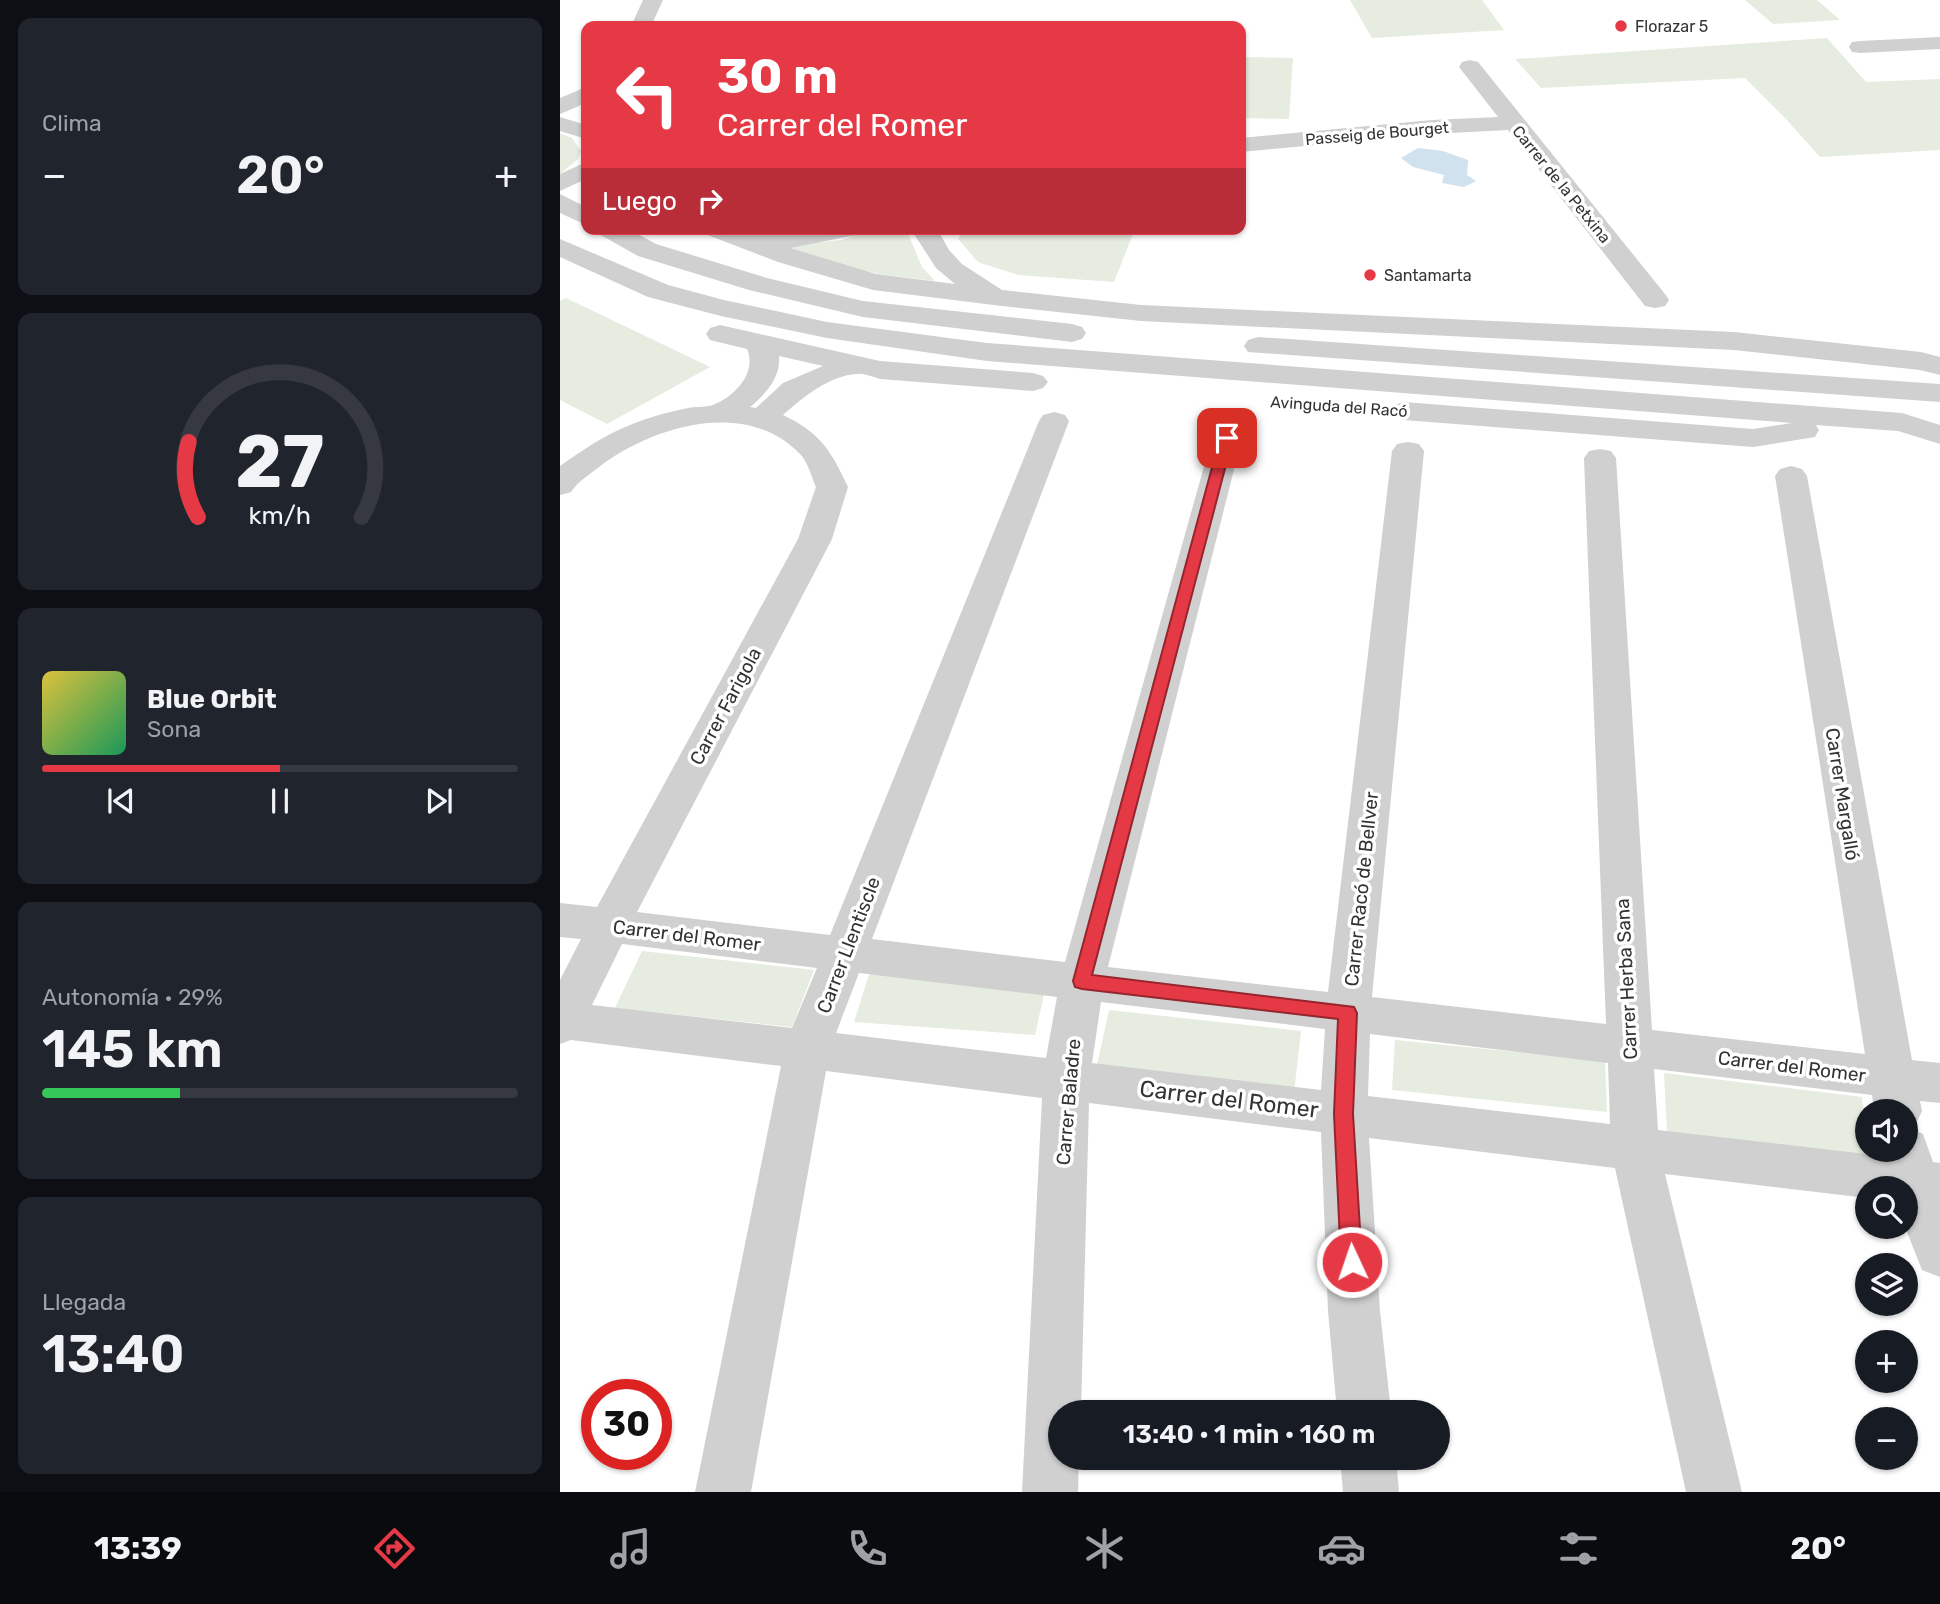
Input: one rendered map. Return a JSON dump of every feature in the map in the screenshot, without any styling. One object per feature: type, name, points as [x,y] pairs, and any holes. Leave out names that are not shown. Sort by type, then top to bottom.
[{"type":"street","points":[[643,21],[653,0]]},
{"type":"street","points":[[1860,47],[1940,43]]},
{"type":"street","name":"Carrer de la Petxina","points":[[1470,67],[1656,300],[1734,341]]},
{"type":"street","points":[[560,107],[581,96]]},
{"type":"street","name":"Passeig de Bourget","points":[[1246,145],[1432,127],[1513,123]]},
{"type":"street","points":[[560,124],[581,130]]},
{"type":"street","points":[[560,184],[581,172]]},
{"type":"street","points":[[560,202],[581,214]]},
{"type":"street","points":[[619,235],[647,250],[759,284],[863,309],[1074,333],[1940,393]]},
{"type":"street","points":[[729,235],[873,282],[1141,313],[1599,332],[1734,341],[1934,363]]},
{"type":"street","points":[[741,240],[788,241],[820,235]]},
{"type":"street","points":[[928,235],[939,258],[967,281],[1002,298]]},
{"type":"street","points":[[560,247],[658,291],[721,308],[827,330],[987,352],[1869,419],[1902,422],[1940,435]]},
{"type":"street","name":"Avinguda del Racó","points":[[658,291],[718,334],[880,370],[1752,438],[1869,419]]},
{"type":"street","points":[[1599,332],[1656,300]]},
{"type":"street","points":[[746,415],[741,401],[759,382],[765,359],[759,343]]},
{"type":"street","points":[[560,485],[564,478],[617,442],[676,419],[746,415],[814,378],[855,365]]},
{"type":"street","name":"Carrer Farigola","points":[[561,1021],[608,926],[815,539],[832,486],[814,450],[787,427],[746,415]]},
{"type":"street","name":"Carrer Llentiscle","points":[[723,1492],[807,1049],[1054,421]]},
{"type":"street","name":"Carrer Baladre","points":[[1050,1492],[1066,1079],[1082,981],[1227,438]]},
{"type":"street","name":"Carrer Racó de Bellver","points":[[1363,1400],[1354,1311],[1343,1114],[1348,1013],[1408,450]]},
{"type":"street","name":"Carrer Herba Sana","points":[[1600,458],[1635,1148],[1714,1492]]},
{"type":"street","name":"Carrer Margalló","points":[[1791,476],[1894,1094]]},
{"type":"street","name":"Carrer del Romer","points":[[560,920],[1629,1046],[1894,1094],[1940,1083]]},
{"type":"street","name":"Carrer del Romer","points":[[561,1021],[1635,1148],[1920,1172]]},
{"type":"street","points":[[1920,1172],[1940,1253]]},
{"type":"street","points":[[1369,1470],[1371,1492]]},
{"type":"shaded area","points":[[1350,0],[1482,0],[1504,30],[1372,38]]},
{"type":"shaded area","points":[[1745,0],[1817,0],[1840,20],[1773,24]]},
{"type":"shaded area","points":[[1827,38],[1866,82],[1940,79],[1940,150],[1820,157],[1745,78],[1541,88],[1515,59]]},
{"type":"shaded area","points":[[1246,57],[1293,58],[1289,119],[1246,118]]},
{"type":"shaded area","points":[[560,133],[572,138],[581,151],[578,159],[560,174]]},
{"type":"shaded area","points":[[855,235],[910,235],[922,267],[935,281],[879,274],[765,247],[842,240]]},
{"type":"shaded area","points":[[960,235],[1133,235],[1114,282],[1018,275],[978,262],[958,239]]},
{"type":"shaded area","points":[[566,298],[710,367],[607,424],[560,400],[560,301]]},
{"type":"shaded area","points":[[642,951],[814,970],[792,1027],[615,1008]]},
{"type":"shaded area","points":[[871,968],[1047,981],[1035,1035],[854,1022]]},
{"type":"shaded area","points":[[1109,1010],[1301,1031],[1294,1093],[1096,1070]]},
{"type":"shaded area","points":[[1395,1040],[1605,1061],[1607,1112],[1392,1090]]},
{"type":"shaded area","points":[[1664,1073],[1862,1097],[1855,1099],[1855,1155],[1667,1132]]},
{"type":"water","points":[[1418,148],[1443,151],[1468,160],[1467,175],[1476,181],[1464,187],[1442,183],[1444,175],[1413,167],[1401,158]]},
{"type":"place","name":"Florazar 5","points":[[1621,26]]},
{"type":"place","name":"Santamarta","points":[[1370,275]]},
{"type":"route","points":[[1227,438],[1082,981],[1348,1013],[1343,1114],[1352,1262]]}]
